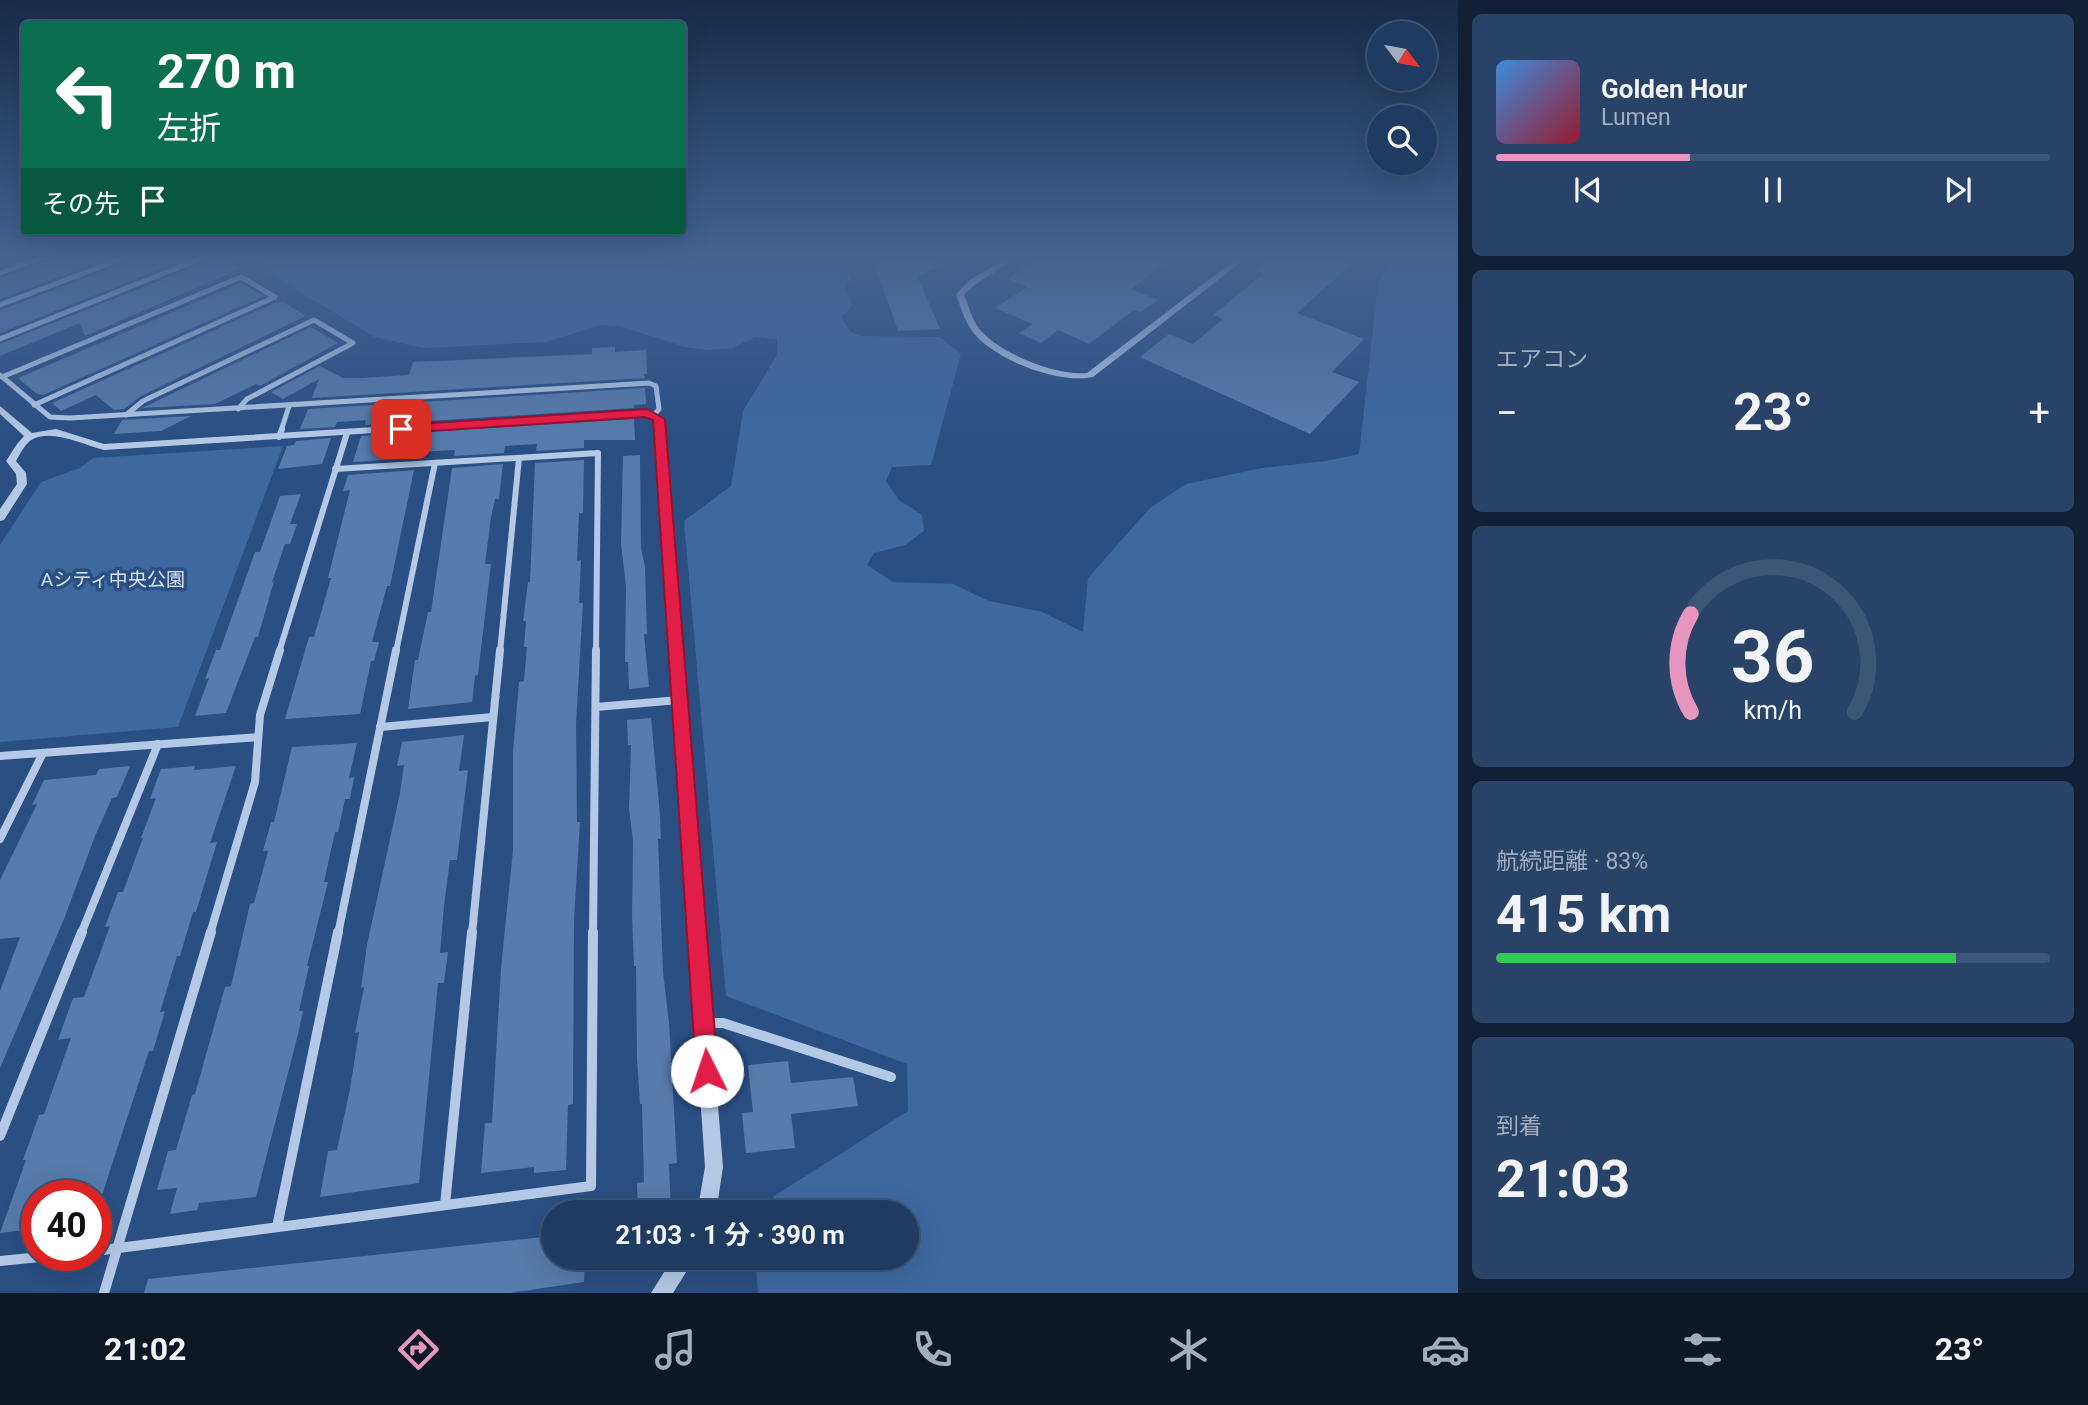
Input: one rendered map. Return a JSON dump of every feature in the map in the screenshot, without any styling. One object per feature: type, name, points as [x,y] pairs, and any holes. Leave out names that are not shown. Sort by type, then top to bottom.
[{"type":"street","points":[[0,339],[57,316]]},
{"type":"street","points":[[146,316],[1,376],[50,417],[238,409],[649,383],[656,386],[659,409],[655,414]]},
{"type":"street","points":[[34,405],[232,316]]},
{"type":"street","points":[[969,316],[975,330],[997,346],[1056,375],[1075,377],[1090,374],[1166,316]]},
{"type":"street","points":[[125,415],[142,401],[314,320],[353,343],[247,399],[238,409]]},
{"type":"street","points":[[279,437],[289,406]]},
{"type":"street","points":[[0,409],[30,436]]},
{"type":"street","points":[[0,517],[22,484],[21,473],[11,461],[30,436],[56,432],[104,447],[655,414],[659,419],[714,1167],[708,1200]]},
{"type":"street","points":[[104,1293],[254,782],[260,715],[347,433]]},
{"type":"street","points":[[112,1249],[591,1186],[598,453],[335,469]]},
{"type":"street","points":[[445,1205],[519,458]]},
{"type":"street","points":[[277,1227],[435,463]]},
{"type":"street","points":[[596,708],[679,700]]},
{"type":"street","points":[[380,727],[493,717]]},
{"type":"street","points":[[0,756],[258,737]]},
{"type":"street","points":[[0,1136],[158,744]]},
{"type":"street","points":[[0,839],[43,753]]},
{"type":"street","points":[[703,1023],[723,1023],[891,1077]]},
{"type":"street","points":[[0,1261],[21,1259]]},
{"type":"street","points":[[661,1293],[677,1270]]},
{"type":"green space","points":[[340,316],[842,316],[850,332],[861,336],[940,337],[961,354],[931,465],[892,467],[886,481],[899,500],[922,515],[924,531],[905,545],[874,553],[867,565],[893,582],[953,584],[989,601],[1042,612],[1083,632],[1088,578],[1150,508],[1186,484],[1262,468],[1326,461],[1359,454],[1374,316],[1458,316],[1458,1293],[758,1293],[756,1270],[919,1270],[919,1200],[772,1200],[774,1196],[908,1111],[907,1064],[726,996],[684,521],[731,486],[743,411],[777,355],[777,339],[755,337],[733,348],[707,350],[685,347],[619,326],[600,325],[546,342],[423,348],[375,337]]},
{"type":"green space","name":"Aシティ中央公園","points":[[283,446],[178,727],[0,742],[0,545],[41,482],[80,468],[93,458]]},
{"type":"building","points":[[0,316],[42,316],[0,333]]},
{"type":"building","points":[[70,316],[130,316],[85,336],[80,323],[0,356],[0,344]]},
{"type":"building","points":[[163,316],[219,316],[43,395],[37,394],[18,378]]},
{"type":"building","points":[[245,316],[305,316],[141,396],[124,409],[114,410],[96,395],[61,411],[52,403]]},
{"type":"building","points":[[893,316],[935,316],[940,329],[898,331]]},
{"type":"building","points":[[1014,316],[1126,316],[1089,344],[1058,330],[1041,343],[1019,333],[1032,324]]},
{"type":"building","points":[[1216,316],[1306,316],[1364,339],[1332,372],[1359,382],[1310,434],[1140,357],[1169,334],[1193,344],[1223,319]]},
{"type":"building","points":[[311,327],[338,343],[260,386],[256,384],[215,404],[142,408]]},
{"type":"building","points":[[615,347],[615,352],[646,350],[645,378],[312,398],[319,379],[283,399],[271,392],[320,366],[343,378],[409,375],[413,362],[592,354],[592,348]]},
{"type":"building","points":[[645,388],[646,404],[634,405],[634,408],[365,425],[366,420],[337,422],[335,427],[300,429],[308,409]]},
{"type":"building","points":[[191,416],[161,431],[114,434],[122,420]]},
{"type":"building","points":[[634,419],[635,440],[584,440],[584,448],[536,451],[537,444],[505,446],[504,453],[454,456],[455,450],[418,452],[417,458],[353,462],[361,436]]},
{"type":"building","points":[[331,438],[322,464],[278,469],[287,446],[294,445],[296,441]]},
{"type":"building","points":[[640,455],[641,548],[645,567],[647,634],[644,634],[649,687],[629,689],[628,662],[625,662],[626,587],[621,544],[623,456]]},
{"type":"building","points":[[584,460],[583,513],[579,513],[577,561],[581,560],[579,603],[583,603],[576,724],[577,822],[580,822],[574,920],[573,1104],[568,1105],[566,1170],[534,1173],[534,1167],[481,1173],[485,1123],[492,1123],[501,968],[513,850],[513,751],[519,682],[524,681],[527,647],[524,647],[526,621],[523,621],[530,582],[535,463]]},
{"type":"building","points":[[503,464],[499,499],[495,499],[491,517],[485,564],[491,564],[478,675],[475,676],[472,702],[408,709],[415,660],[418,660],[428,612],[431,612],[452,468]]},
{"type":"building","points":[[414,470],[390,586],[387,586],[372,642],[379,642],[374,661],[371,661],[360,714],[285,719],[309,637],[314,637],[331,578],[328,578],[350,490],[343,491],[348,475]]},
{"type":"building","points":[[301,494],[290,524],[297,524],[290,544],[285,544],[258,637],[255,637],[226,713],[195,716],[216,650],[220,650],[255,552],[260,552],[280,496]]},
{"type":"building","points":[[651,718],[660,815],[661,839],[658,839],[663,972],[669,1022],[677,1163],[669,1164],[670,1200],[638,1200],[637,1183],[644,1182],[632,916],[633,841],[629,809],[631,745],[628,745],[627,720]]},
{"type":"building","points":[[464,735],[459,771],[468,770],[457,860],[450,860],[444,906],[440,953],[448,952],[444,983],[438,983],[419,1183],[320,1197],[328,1151],[337,1150],[350,1089],[359,1032],[355,1033],[364,987],[361,988],[367,945],[400,793],[404,765],[397,766],[402,742]]},
{"type":"building","points":[[357,743],[349,778],[354,777],[350,799],[345,799],[324,882],[328,882],[307,966],[299,1011],[303,1011],[297,1038],[256,1197],[199,1203],[197,1210],[170,1214],[177,1188],[157,1190],[168,1151],[176,1150],[192,1095],[195,1094],[225,987],[231,986],[250,904],[254,903],[268,851],[263,851],[271,822],[274,822],[292,747]]},
{"type":"building","points":[[130,766],[117,797],[112,798],[95,836],[64,919],[0,1068],[0,991],[20,937],[0,939],[0,880],[37,804],[32,805],[44,780],[96,775],[99,769]]},
{"type":"building","points":[[195,766],[194,770],[236,766],[210,843],[217,842],[196,912],[193,912],[180,956],[177,956],[160,1012],[165,1011],[153,1051],[149,1051],[107,1180],[21,1180],[21,1230],[0,1233],[39,1115],[44,1114],[71,1038],[58,1040],[73,998],[84,997],[110,926],[105,927],[118,892],[123,892],[143,838],[156,798],[150,799],[161,769]]},
{"type":"building","points":[[788,1061],[791,1083],[853,1077],[858,1106],[791,1114],[795,1148],[746,1153],[742,1113],[753,1112],[748,1065]]},
{"type":"building","points":[[541,1237],[541,1270],[584,1270],[584,1282],[510,1293],[144,1293],[148,1279]]},
{"type":"route","points":[[401,429],[647,413],[655,414],[659,419],[707,1071]]}]
